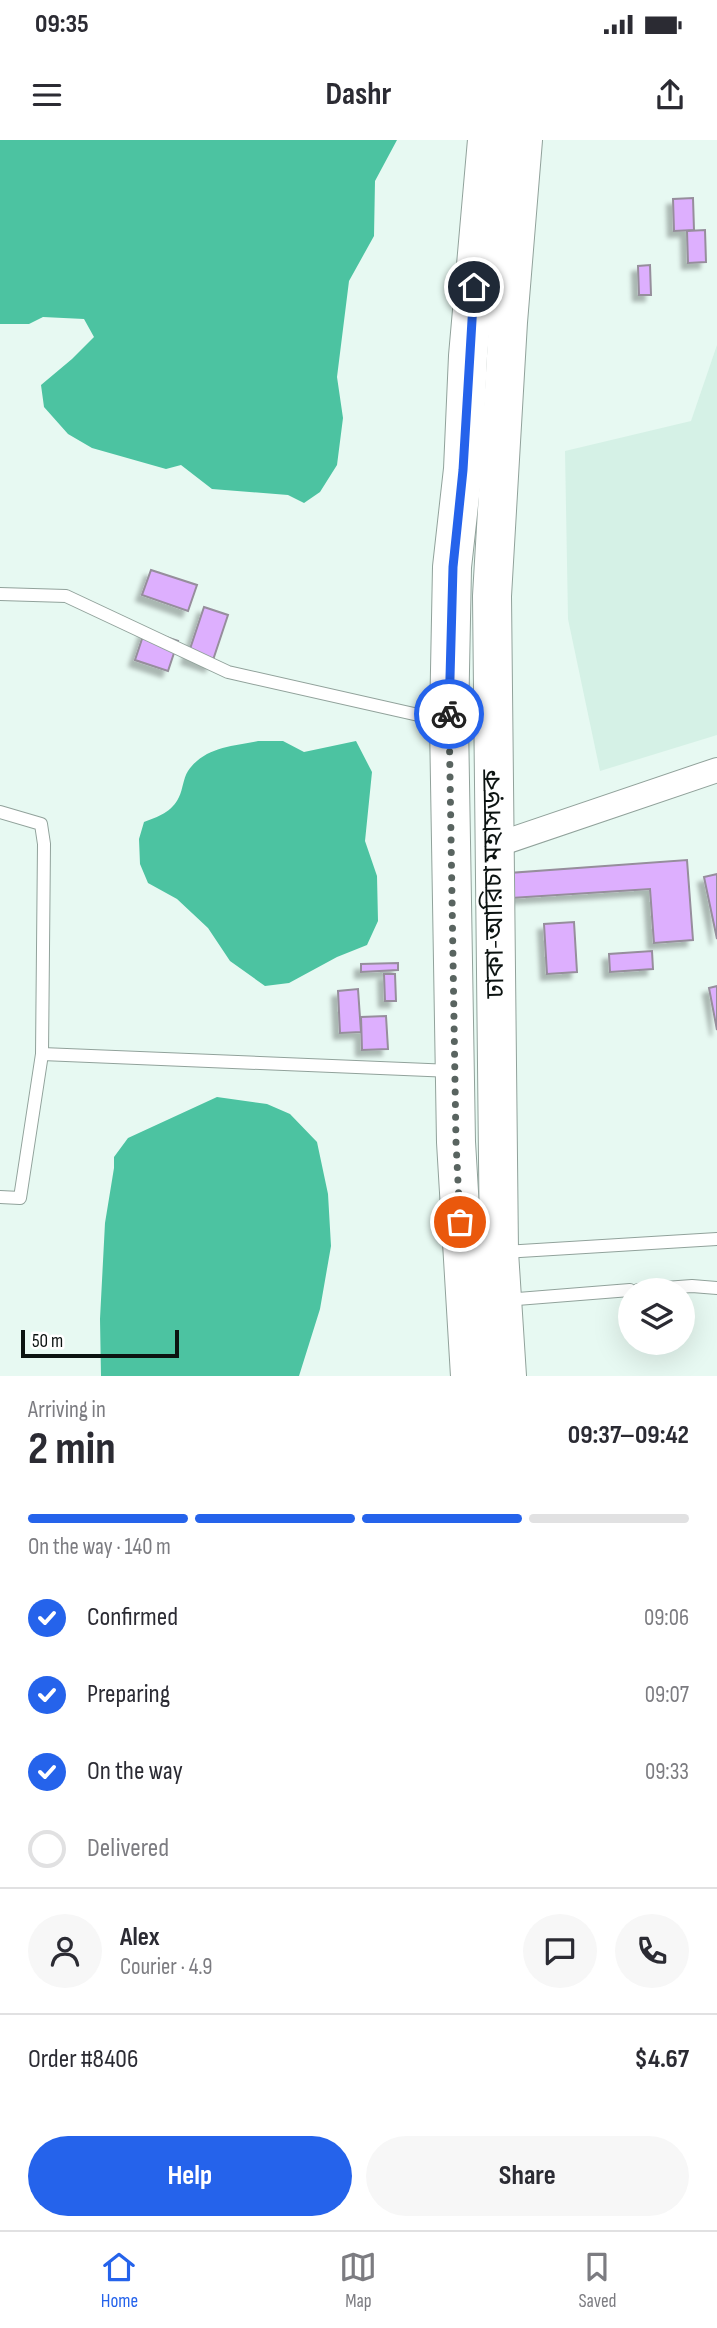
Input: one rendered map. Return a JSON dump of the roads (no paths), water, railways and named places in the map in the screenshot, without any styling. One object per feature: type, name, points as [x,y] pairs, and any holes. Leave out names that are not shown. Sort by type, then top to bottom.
[{"type":"highway","name":"ঢাকা-আরিচা মহাসড়ক","points":[[470,1376],[456,1142],[449,722],[453,567],[463,470],[468,356],[487,140]]},
{"type":"highway","name":"ঢাকা-আরিচা মহাসড়ক","points":[[507,1376],[499,1252],[492,596],[508,322],[523,140]]},
{"type":"street","points":[[494,846],[717,770]]},
{"type":"lane","points":[[0,594],[66,596],[228,672],[449,722]]},
{"type":"lane","points":[[0,812],[41,824],[44,844],[42,1054],[20,1198],[0,1197]]},
{"type":"lane","points":[[42,1054],[455,1071]]},
{"type":"lane","points":[[499,1252],[717,1239]]},
{"type":"lane","points":[[695,1286],[717,1288]]},
{"type":"lane","points":[[502,1300],[618,1291]]}]
